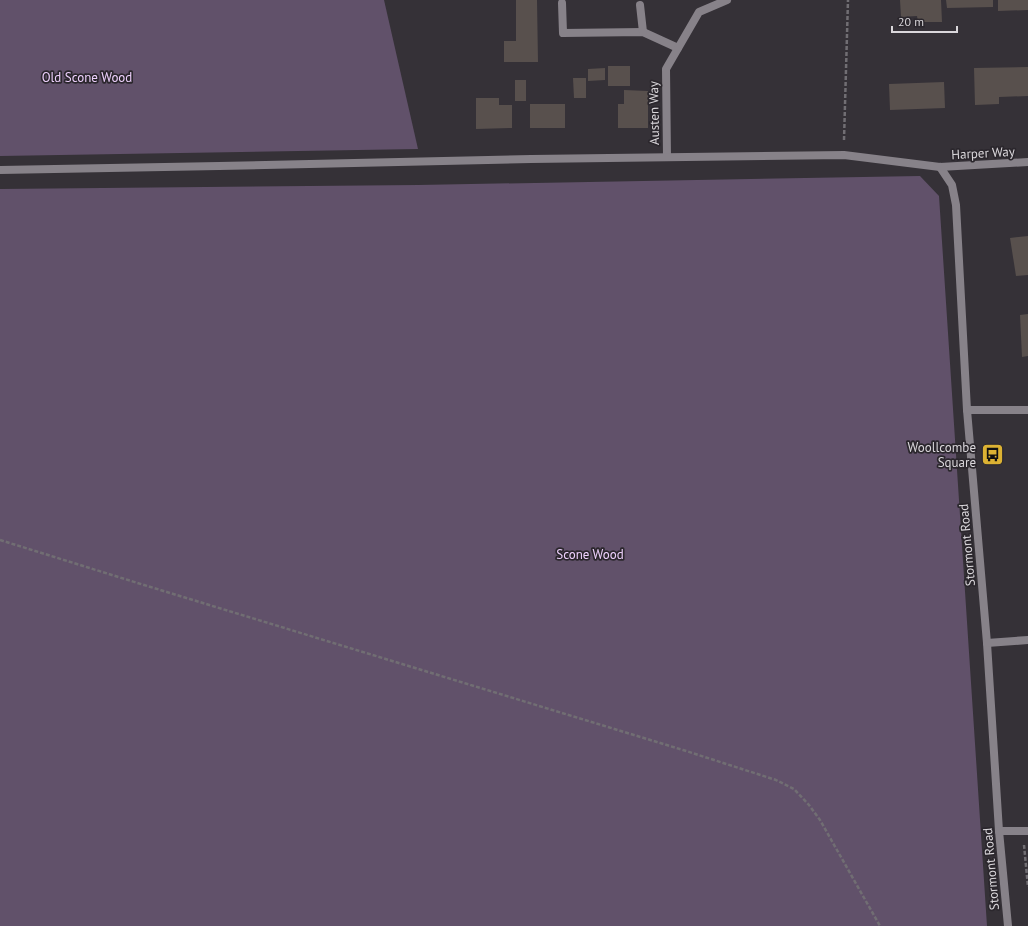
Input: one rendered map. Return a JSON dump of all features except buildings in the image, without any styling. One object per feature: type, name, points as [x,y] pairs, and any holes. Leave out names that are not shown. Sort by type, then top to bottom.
[{"type":"street","name":"Austen Way","points":[[667,157],[666,69],[699,12],[727,0]]},
{"type":"street","points":[[562,4],[563,32],[643,32],[678,48]]},
{"type":"street","points":[[640,5],[643,32]]},
{"type":"street","name":"Harper Way","points":[[0,170],[844,155],[940,167],[1028,162]]},
{"type":"street","name":"Stormont Road","points":[[940,167],[952,185],[956,205],[967,410],[987,643],[999,831],[1008,926]]},
{"type":"street","points":[[967,410],[1028,410]]},
{"type":"street","points":[[987,643],[1028,640]]},
{"type":"street","points":[[999,831],[1025,831]]},
{"type":"path","points":[[844,155],[848,0]]},
{"type":"path","points":[[0,540],[776,780],[794,789],[809,805],[820,820],[880,926]]},
{"type":"path","points":[[1025,831],[1028,887]]},
{"type":"green space","name":"Old Scone Wood","points":[[0,0],[384,0],[418,149],[0,156]]},
{"type":"green space","name":"Scone Wood","points":[[920,176],[939,196],[987,926],[0,926],[0,189],[418,185]]},
{"type":"place","name":"Woollcombe Square","points":[[992,454]]}]
